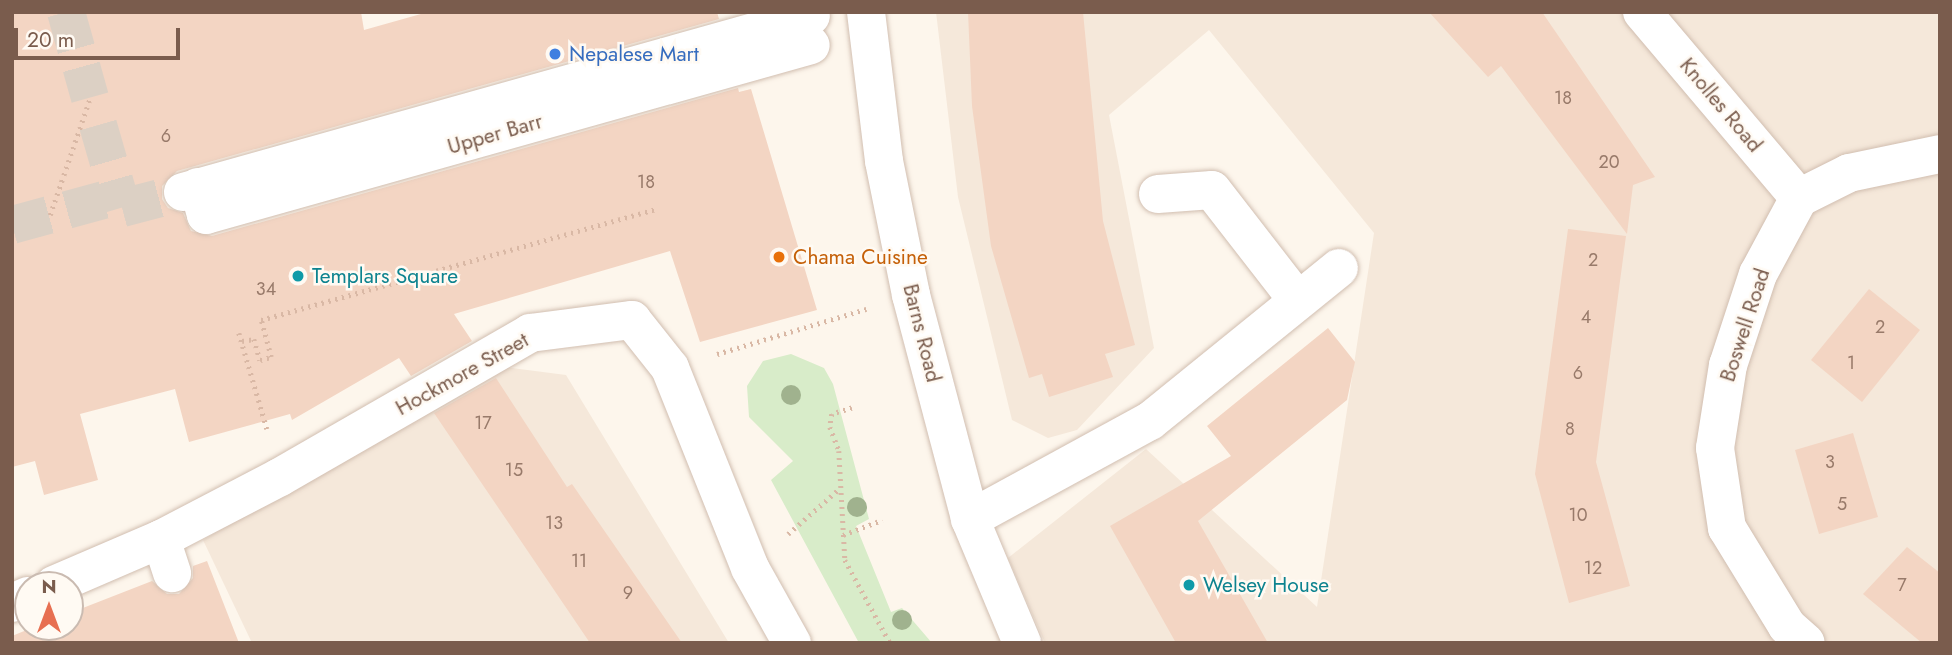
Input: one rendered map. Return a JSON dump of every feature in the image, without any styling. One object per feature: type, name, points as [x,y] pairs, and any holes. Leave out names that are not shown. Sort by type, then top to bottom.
[{"type":"street","name":"Barns Road","points":[[866,12],[884,161],[911,295],[970,519],[1022,643]]},
{"type":"street","name":"Knolles Road","points":[[1642,12],[1799,198]]},
{"type":"street","name":"Upper Barr","points":[[190,189],[206,215],[811,31]]},
{"type":"street","points":[[1799,198],[1849,173],[1940,154]]},
{"type":"street","points":[[1158,194],[1212,190],[1298,301]]},
{"type":"street","name":"Boswell Road","points":[[1799,198],[1758,274],[1728,365],[1715,448],[1727,528],[1787,626],[1805,643]]},
{"type":"street","points":[[970,519],[1150,421],[1339,268]]},
{"type":"street","name":"Hockmore Street","points":[[84,577],[167,556],[280,477],[530,333],[632,320],[670,368],[750,568],[792,643]]},
{"type":"path","points":[[50,215],[90,98]]},
{"type":"path","points":[[242,341],[254,339],[260,360],[271,357],[261,320],[656,209]]},
{"type":"path","points":[[670,368],[911,295]]},
{"type":"path","points":[[240,333],[280,477]]},
{"type":"path","points":[[852,408],[832,414],[845,560],[890,643]]},
{"type":"path","points":[[750,568],[840,488]]},
{"type":"path","points":[[843,535],[882,520]]},
{"type":"shaded area","points":[[936,12],[1940,12],[1940,643],[1045,643],[1008,558],[1146,449],[1317,607],[1374,233],[1209,30],[1109,115],[1154,348],[1077,430],[1048,438],[1012,420],[958,197]]},
{"type":"shaded area","points":[[497,366],[566,375],[729,643],[252,643],[203,540]]},
{"type":"green space","points":[[791,354],[824,368],[833,384],[869,519],[856,526],[891,612],[902,608],[932,643],[859,643],[771,480],[793,461],[749,417],[747,386],[763,361]]},
{"type":"building","name":"Templars Square","points":[[12,12],[361,12],[364,30],[428,12],[717,12],[719,19],[177,171],[162,186],[162,199],[168,208],[183,213],[191,231],[212,236],[738,88],[739,92],[751,89],[817,310],[700,342],[670,251],[454,314],[472,341],[411,376],[399,358],[292,420],[290,414],[189,442],[175,389],[80,414],[98,480],[44,495],[35,461],[12,467]]},
{"type":"building","points":[[968,12],[1083,12],[1103,221],[1135,345],[1105,354],[1113,377],[1049,397],[1042,374],[1029,378],[991,246],[972,106]]},
{"type":"building","points":[[1429,12],[1542,12],[1655,177],[1633,185],[1627,234],[1501,66],[1488,77]]},
{"type":"building","points":[[1568,229],[1626,236],[1596,462],[1630,586],[1569,603],[1535,474]]},
{"type":"building","points":[[1869,289],[1920,330],[1862,402],[1811,360]]},
{"type":"building","points":[[1328,328],[1355,362],[1347,400],[1198,521],[1268,643],[1176,643],[1110,526],[1231,456],[1207,426]]},
{"type":"building","points":[[496,378],[567,487],[572,484],[682,643],[590,643],[434,413]]},
{"type":"building","points":[[1853,433],[1878,517],[1819,534],[1795,450]]},
{"type":"building","points":[[1907,547],[1940,573],[1940,643],[1922,643],[1863,594]]},
{"type":"building","points":[[207,561],[239,643],[12,643],[14,635],[14,641],[84,641],[84,608],[152,581],[167,594],[179,594],[193,578],[193,566]]},
{"type":"tunnel","points":[[66,12],[90,98]]},
{"type":"tunnel","points":[[98,125],[122,208],[183,192]]},
{"type":"tunnel","points":[[12,225],[118,196]]},
{"type":"place","name":"Nepalese Mart","points":[[555,54]]},
{"type":"place","name":"Chama Cuisine","points":[[779,257]]},
{"type":"place","name":"Templars Square","points":[[298,276]]},
{"type":"place","name":"Welsey House","points":[[1189,585]]}]
